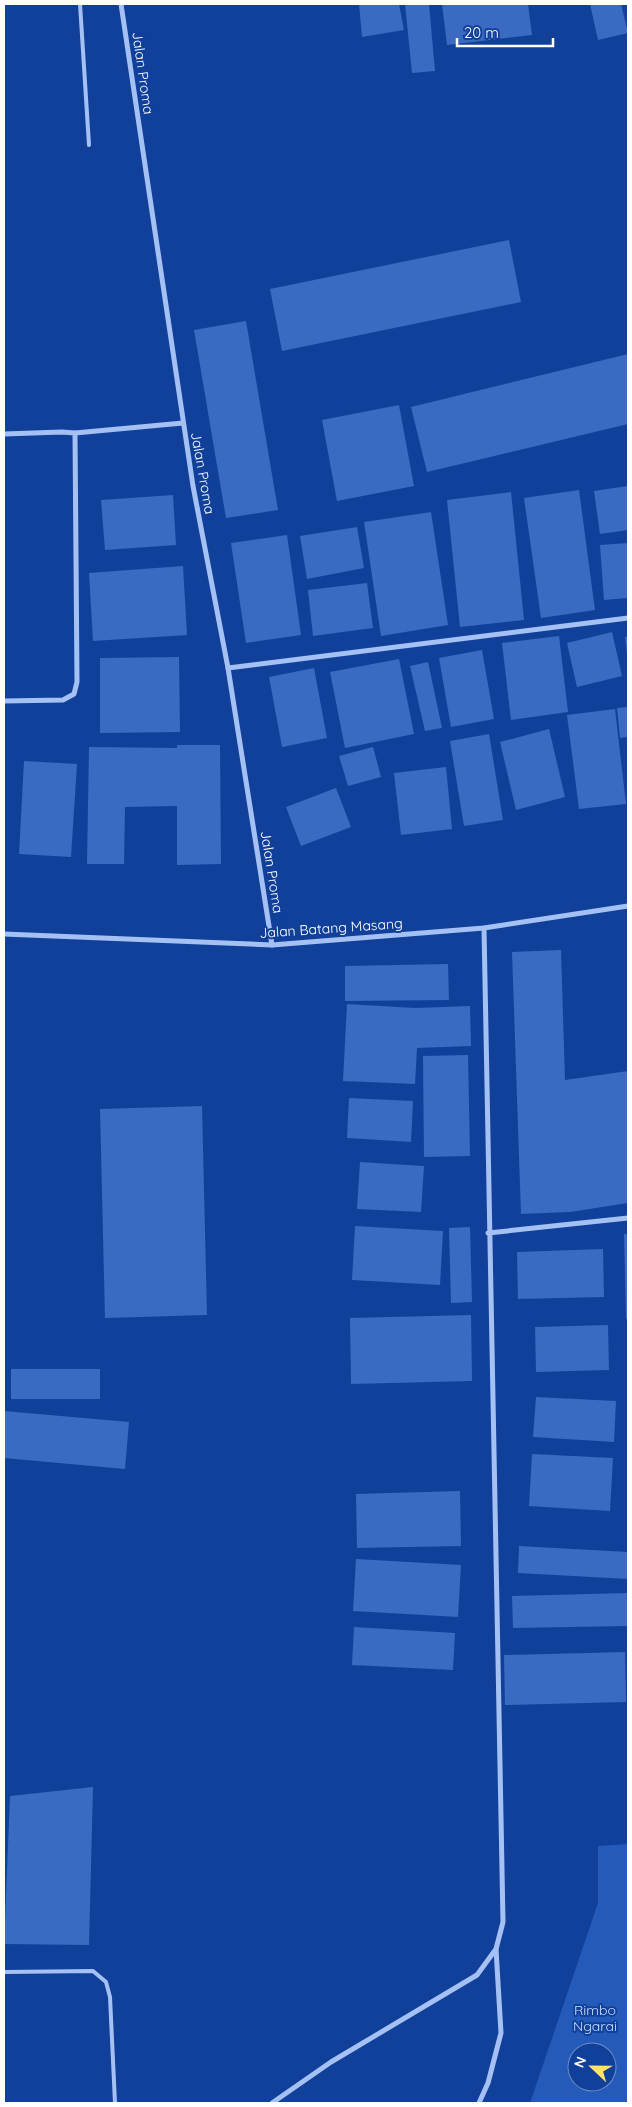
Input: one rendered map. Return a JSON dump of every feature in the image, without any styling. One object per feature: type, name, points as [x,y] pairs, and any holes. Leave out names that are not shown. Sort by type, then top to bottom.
[{"type":"street","name":"Jalan Proma","points":[[121,4],[183,423],[228,668],[272,945]]},
{"type":"street","points":[[4,434],[75,433],[183,423]]},
{"type":"street","points":[[4,701],[62,700],[74,694],[77,682],[75,433]]},
{"type":"street","points":[[228,668],[628,618]]},
{"type":"street","name":"Jalan Batang Masang","points":[[4,934],[272,945],[484,928],[628,906]]},
{"type":"street","points":[[479,2103],[493,2067],[501,2033],[496,1949],[503,1922],[488,1233],[484,928]]},
{"type":"street","points":[[488,1233],[628,1218]]},
{"type":"street","points":[[272,2103],[331,2062],[477,1975],[496,1949]]},
{"type":"lane","points":[[80,4],[89,145]]},
{"type":"lane","points":[[4,1972],[92,1971],[106,1982],[110,1997],[115,2103]]},
{"type":"green space","name":"Rimbo Ngarai","points":[[628,1844],[628,2103],[530,2103],[598,1903],[598,1846]]},
{"type":"building","points":[[359,4],[399,4],[404,30],[362,37]]},
{"type":"building","points":[[405,4],[429,4],[435,71],[412,73]]},
{"type":"building","points":[[442,4],[528,4],[532,35],[447,45]]},
{"type":"building","points":[[590,4],[621,4],[628,33],[598,40]]},
{"type":"building","points":[[509,240],[521,302],[282,351],[270,289]]},
{"type":"building","points":[[246,321],[278,510],[226,518],[194,330]]},
{"type":"building","points":[[628,354],[628,424],[427,472],[411,407]]},
{"type":"building","points":[[399,405],[414,486],[337,501],[322,420]]},
{"type":"building","points":[[628,486],[628,530],[600,534],[594,491]]},
{"type":"building","points":[[579,490],[595,610],[541,618],[524,498]]},
{"type":"building","points":[[511,492],[524,620],[460,627],[447,500]]},
{"type":"building","points":[[173,495],[176,545],[105,550],[101,500]]},
{"type":"building","points":[[431,512],[448,625],[381,636],[364,522]]},
{"type":"building","points":[[357,527],[364,568],[307,579],[300,536]]},
{"type":"building","points":[[287,535],[301,635],[246,643],[231,543]]},
{"type":"building","points":[[628,543],[628,598],[604,600],[600,545]]},
{"type":"building","points":[[183,566],[187,635],[93,641],[89,573]]},
{"type":"building","points":[[367,583],[373,628],[313,636],[308,590]]},
{"type":"building","points":[[612,632],[622,676],[577,687],[567,643]]},
{"type":"building","points":[[559,636],[568,712],[511,720],[502,643]]},
{"type":"building","points":[[625,637],[628,637],[628,654],[627,654]]},
{"type":"building","points":[[482,650],[494,719],[451,727],[439,658]]},
{"type":"building","points":[[179,657],[180,732],[100,733],[100,658]]},
{"type":"building","points":[[399,659],[414,734],[345,748],[330,672]]},
{"type":"building","points":[[428,662],[442,728],[425,731],[410,666]]},
{"type":"building","points":[[314,668],[327,738],[282,747],[269,677]]},
{"type":"building","points":[[628,707],[628,737],[620,738],[617,708]]},
{"type":"building","points":[[615,709],[626,804],[579,809],[567,715]]},
{"type":"building","points":[[549,729],[565,797],[516,810],[500,742]]},
{"type":"building","points":[[489,734],[503,820],[464,826],[450,741]]},
{"type":"building","points":[[177,745],[220,745],[221,864],[177,865],[177,806],[125,807],[124,864],[87,864],[89,747],[177,748]]},
{"type":"building","points":[[373,747],[381,777],[348,786],[339,756]]},
{"type":"building","points":[[24,761],[77,764],[71,857],[19,854]]},
{"type":"building","points":[[446,767],[452,829],[401,835],[394,773]]},
{"type":"building","points":[[336,788],[351,827],[301,846],[286,807]]},
{"type":"building","points":[[561,950],[565,1080],[628,1071],[628,1203],[570,1212],[521,1214],[512,952]]},
{"type":"building","points":[[448,964],[449,1000],[345,1001],[345,966]]},
{"type":"building","points":[[347,1004],[415,1008],[470,1006],[471,1046],[417,1048],[415,1084],[343,1081]]},
{"type":"building","points":[[468,1055],[470,1156],[424,1157],[423,1056]]},
{"type":"building","points":[[349,1098],[413,1101],[411,1142],[347,1138]]},
{"type":"building","points":[[202,1106],[207,1315],[105,1318],[100,1109]]},
{"type":"building","points":[[360,1162],[424,1166],[421,1212],[357,1209]]},
{"type":"building","points":[[355,1226],[443,1231],[440,1285],[352,1280]]},
{"type":"building","points":[[470,1227],[472,1302],[451,1303],[449,1228]]},
{"type":"building","points":[[624,1234],[628,1234],[628,1319],[626,1319]]},
{"type":"building","points":[[603,1249],[604,1297],[518,1299],[517,1252]]},
{"type":"building","points":[[471,1315],[472,1381],[351,1384],[350,1318]]},
{"type":"building","points":[[608,1325],[609,1370],[536,1372],[535,1327]]},
{"type":"building","points":[[11,1369],[100,1369],[100,1399],[11,1399]]},
{"type":"building","points":[[536,1397],[616,1401],[614,1442],[533,1437]]},
{"type":"building","points":[[4,1411],[129,1422],[125,1469],[4,1458]]},
{"type":"building","points":[[532,1454],[613,1458],[610,1511],[529,1506]]},
{"type":"building","points":[[460,1491],[461,1546],[357,1548],[356,1494]]},
{"type":"building","points":[[519,1546],[628,1552],[628,1579],[518,1573]]},
{"type":"building","points":[[356,1559],[461,1565],[458,1617],[353,1611]]},
{"type":"building","points":[[628,1593],[628,1626],[513,1628],[512,1596]]},
{"type":"building","points":[[354,1627],[455,1633],[453,1670],[352,1665]]},
{"type":"building","points":[[625,1652],[626,1702],[505,1705],[504,1655]]},
{"type":"building","points":[[93,1787],[89,1945],[4,1944],[10,1796]]}]
